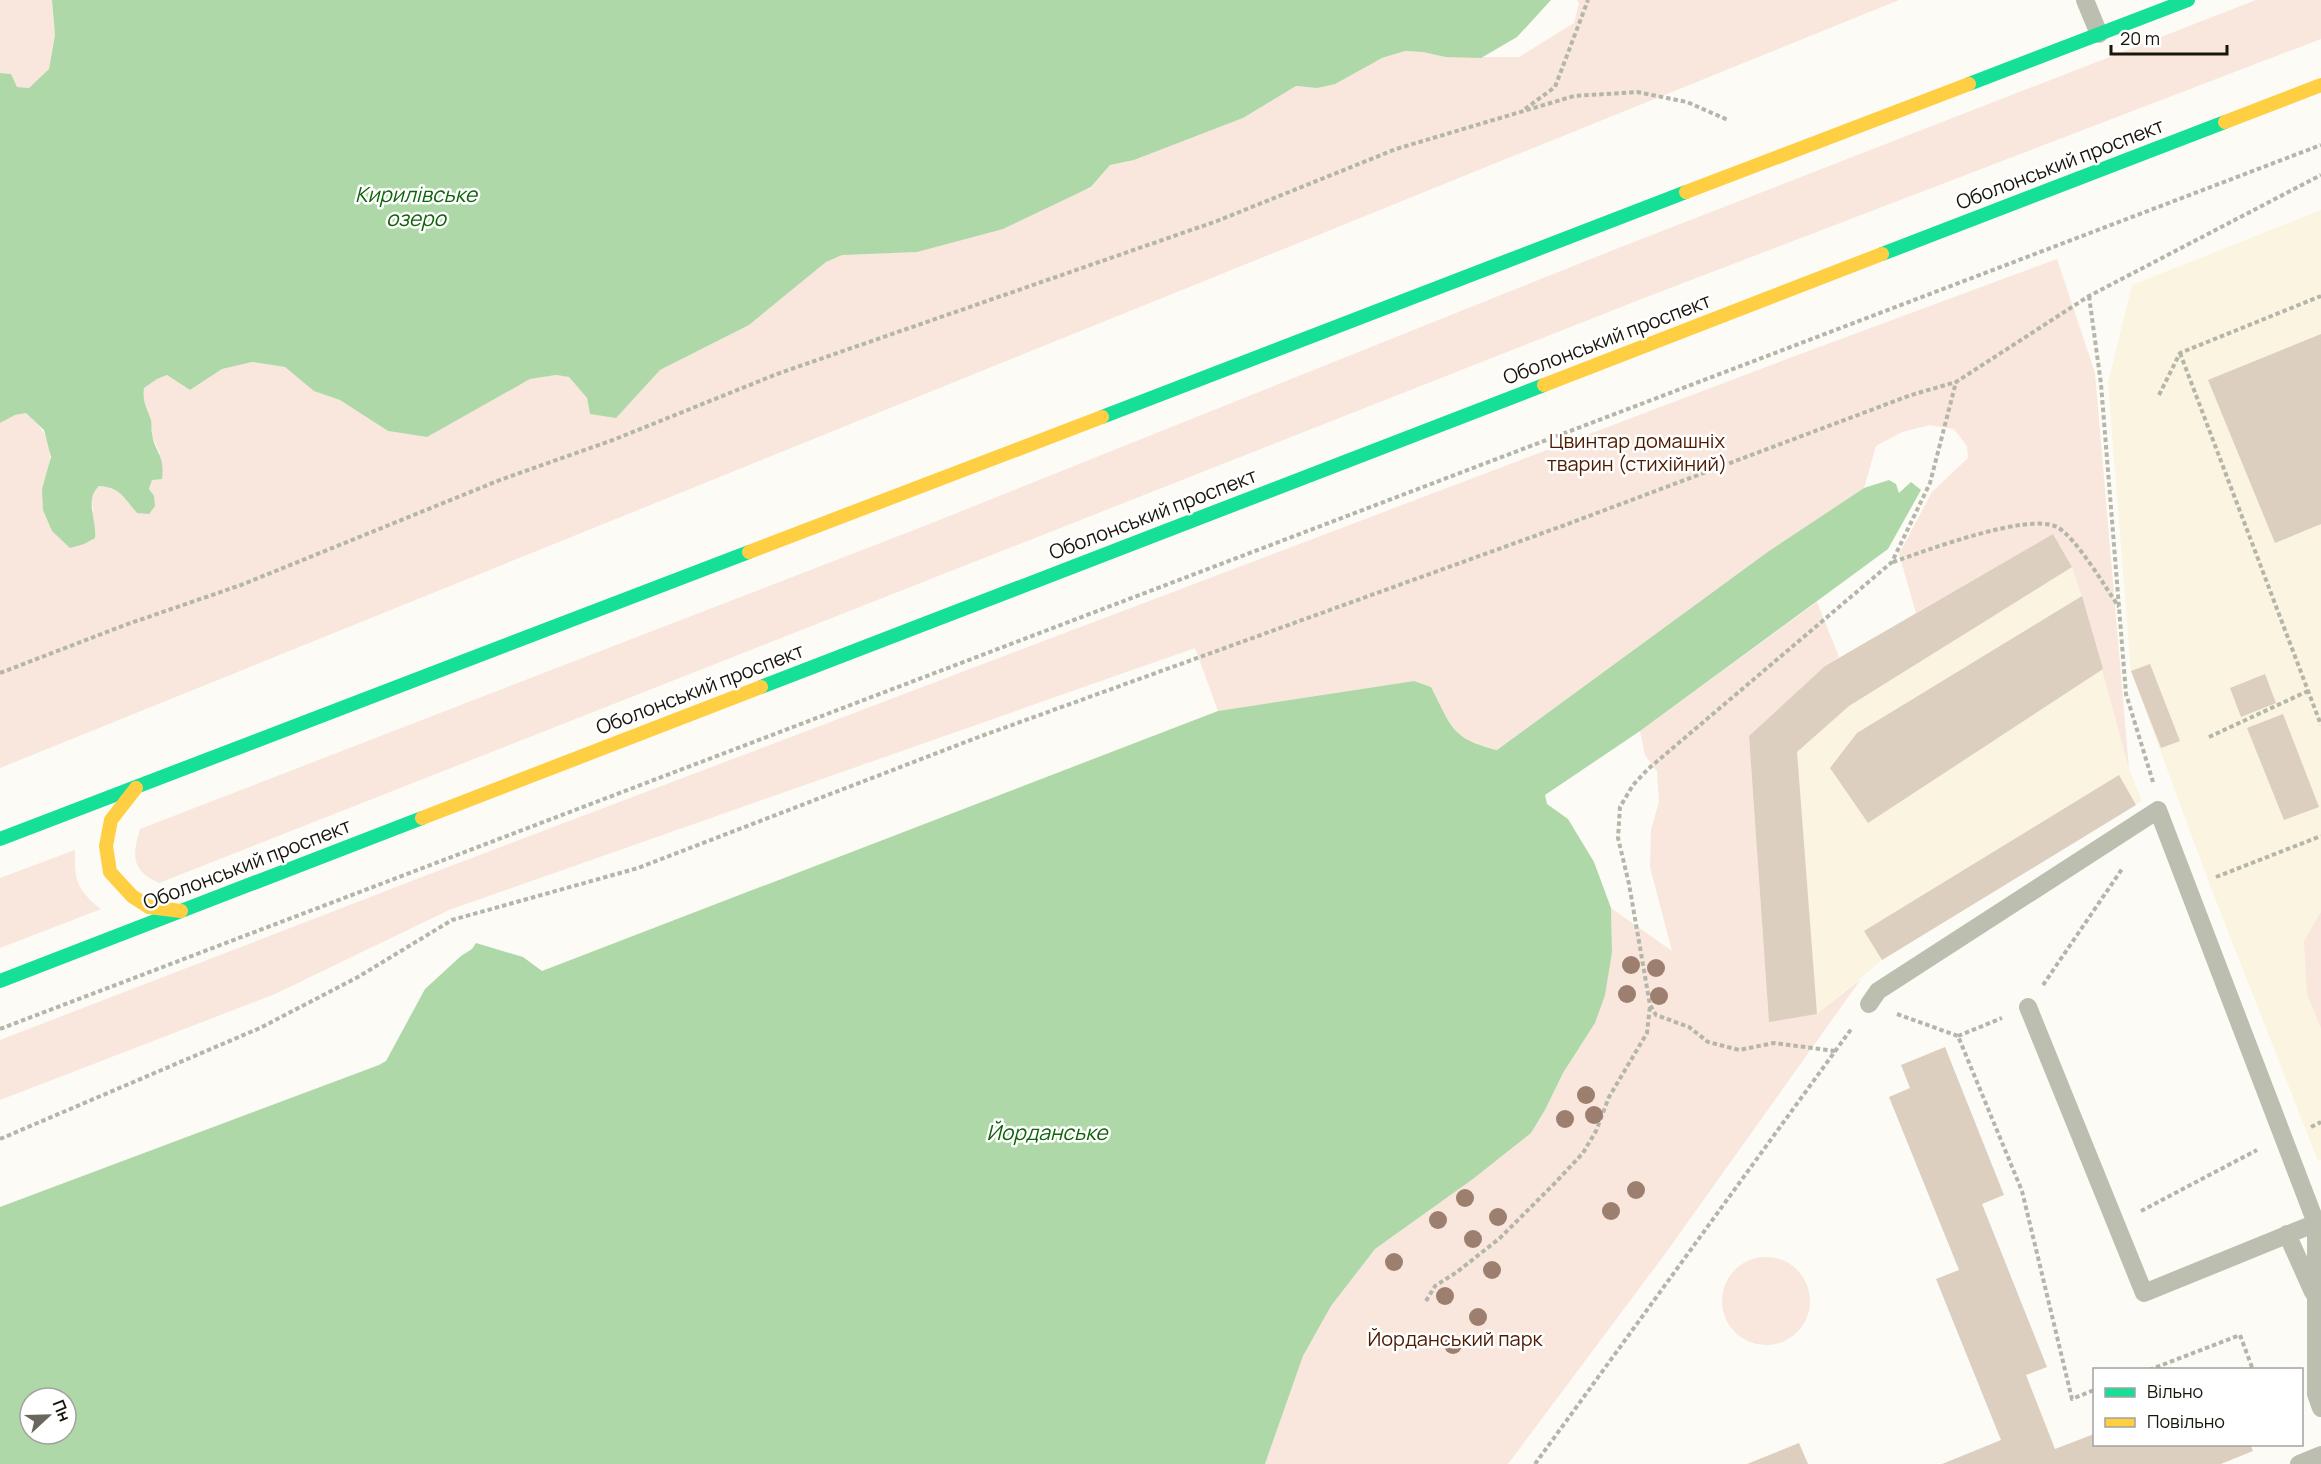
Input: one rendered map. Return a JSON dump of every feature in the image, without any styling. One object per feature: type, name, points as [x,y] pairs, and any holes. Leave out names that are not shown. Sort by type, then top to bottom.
[{"type":"main road","points":[[0,839],[2188,0]]},
{"type":"main road","name":"Оболонський проспект","points":[[0,981],[2321,85]]},
{"type":"main road","points":[[136,788],[111,820],[106,846],[110,873],[132,896],[149,907],[181,911]]},
{"type":"lane","points":[[2085,0],[2099,34]]},
{"type":"lane","points":[[1869,1004],[1878,991],[2158,810],[2316,1223],[2316,1394],[2321,1408]]},
{"type":"lane","points":[[2028,1006],[2144,1293],[2316,1223]]},
{"type":"lane","points":[[2287,1234],[2316,1300]]},
{"type":"lane","points":[[2299,1464],[2321,1455]]},
{"type":"path","points":[[1522,112],[1555,87],[1588,0]]},
{"type":"path","points":[[0,673],[125,625],[241,585],[500,480],[613,440],[777,374],[1217,221],[1396,149],[1575,96],[1636,92],[1688,102],[1728,120]]},
{"type":"path","points":[[0,1029],[2321,145]]},
{"type":"path","points":[[0,1139],[260,1028],[358,977],[452,920],[638,868],[987,734],[1565,525],[1911,395],[1956,382],[2089,296],[2321,175]]},
{"type":"path","points":[[2089,296],[2101,384],[2126,694],[2154,786]]},
{"type":"path","points":[[2160,395],[2180,353],[2321,296]]},
{"type":"path","points":[[2180,353],[2321,725]]},
{"type":"path","points":[[1892,562],[1930,483],[1956,382]]},
{"type":"path","points":[[1426,1301],[1435,1286],[1457,1272],[1500,1238],[1556,1184],[1583,1153],[1596,1131],[1609,1097],[1647,1033],[1650,1005],[1629,884],[1618,838],[1620,807],[1633,785],[1648,769],[1892,562],[1977,533],[2036,523],[2056,527],[2073,541],[2119,607]]},
{"type":"path","points":[[2210,737],[2308,691]]},
{"type":"path","points":[[2208,880],[2321,836]]},
{"type":"path","points":[[1535,1464],[1869,1004],[1958,1036],[2028,1006],[2125,865]]},
{"type":"path","points":[[1650,1005],[1656,1015],[1689,1028],[1708,1042],[1739,1050],[1774,1043],[1835,1051]]},
{"type":"path","points":[[1958,1036],[2022,1191],[2072,1399],[2093,1390]]},
{"type":"path","points":[[2116,1224],[2258,1150]]},
{"type":"path","points":[[2154,1368],[2240,1335],[2252,1368]]},
{"type":"shaded area","points":[[2321,210],[2321,1160],[2318,1161],[2208,880],[2131,671],[2108,383],[2132,285]]},
{"type":"shaded area","points":[[2053,534],[2072,567],[2082,596],[2129,769],[2142,801],[1882,960],[1817,1014],[1769,1022],[1749,736],[1825,666]]},
{"type":"green space","points":[[0,0],[52,0],[55,35],[49,69],[29,88],[17,87],[11,74],[0,73]]},
{"type":"green space","points":[[1577,0],[1899,0],[0,768],[0,423],[15,415],[26,413],[43,431],[49,445],[48,470],[94,512],[92,498],[99,486],[117,491],[137,513],[154,496],[149,490],[160,453],[152,436],[151,420],[142,399],[144,388],[167,375],[190,390],[222,369],[252,362],[285,367],[314,390],[340,400],[388,431],[426,437],[530,379],[556,375],[569,377],[587,398],[590,414],[616,417],[660,370],[749,325],[826,262],[842,254],[917,252],[1091,188],[1110,165],[1134,160],[1243,118],[1296,86],[1317,88],[1382,58],[1405,51],[1445,57],[1519,57],[1574,23],[1579,4]]},
{"type":"green space","points":[[2256,0],[2321,0],[2321,39],[1644,298],[159,883],[143,873],[136,861],[140,829],[927,525],[1621,247]]},
{"type":"green space","name":"Цвинтар домашніх тварин (стихійний)","points":[[2057,259],[2095,373],[2129,769],[2082,596],[2072,567],[2053,534],[1916,613],[1899,554],[1932,492],[1968,458],[1967,446],[1954,429],[1930,425],[1902,432],[1876,446],[1864,488],[1769,551],[1497,750],[1461,735],[1449,722],[1431,687],[1414,681],[1218,711],[1195,648],[449,910],[275,994],[0,1100],[0,1040],[435,872],[1787,359]]},
{"type":"green space","name":"Йорданський парк","points":[[1817,602],[1839,657],[1825,666],[1749,736],[1769,1021],[1817,1014],[1861,979],[1665,1254],[1508,1464],[1265,1464],[1303,1356],[1331,1306],[1375,1249],[1473,1179],[1531,1133],[1563,1073],[1595,1023],[1612,952],[1611,908],[1672,951],[1650,867],[1651,830],[1659,802],[1657,771],[1645,755],[1640,731]]},
{"type":"green space","points":[[75,850],[75,869],[79,884],[87,896],[101,909],[0,948],[0,878]]},
{"type":"green space","points":[[2321,912],[2321,1028],[2307,994],[2304,941]]},
{"type":"green space","points":[[1766,1257],[1783,1260],[1797,1270],[1807,1284],[1810,1301],[1807,1318],[1797,1332],[1783,1342],[1766,1345],[1749,1342],[1735,1332],[1725,1318],[1722,1301],[1725,1284],[1735,1270],[1749,1260]]},
{"type":"water","name":"Кирилівське озеро","points":[[52,0],[1551,0],[1517,37],[1481,58],[1445,57],[1405,51],[1382,58],[1335,84],[1317,88],[1296,86],[1243,118],[1134,160],[1110,165],[1091,187],[1003,229],[917,252],[842,255],[826,262],[749,325],[660,370],[616,418],[590,414],[587,398],[569,377],[556,375],[530,379],[427,437],[388,431],[340,400],[314,391],[285,367],[252,362],[222,369],[190,390],[167,375],[144,388],[144,401],[163,471],[162,479],[152,480],[149,489],[154,496],[155,506],[149,514],[137,513],[117,491],[99,486],[92,497],[95,538],[70,548],[52,531],[43,510],[42,489],[51,457],[44,430],[26,413],[15,415],[0,423],[0,73],[11,74],[17,87],[29,88],[49,69],[55,35]]},
{"type":"water","name":"Йорданське","points":[[1889,480],[1896,484],[1899,493],[1911,482],[1921,490],[1888,549],[1640,731],[1545,795],[1547,804],[1568,819],[1594,862],[1611,908],[1612,952],[1605,995],[1595,1023],[1563,1073],[1531,1133],[1473,1179],[1375,1249],[1331,1306],[1303,1356],[1265,1464],[0,1464],[0,1207],[379,1065],[386,1061],[425,989],[476,943],[523,957],[542,971],[1218,711],[1414,681],[1431,687],[1454,729],[1461,735],[1470,741],[1497,750],[1769,551],[1864,488]]},
{"type":"building","points":[[2321,334],[2321,524],[2275,543],[2208,380]]},
{"type":"building","points":[[2053,534],[2072,567],[1849,706],[1797,752],[1817,1014],[1769,1022],[1749,736],[1825,666]]},
{"type":"building","points":[[2082,596],[2103,669],[1868,823],[1830,768],[1857,733]]},
{"type":"building","points":[[2150,664],[2180,741],[2161,748],[2131,671]]},
{"type":"building","points":[[2265,674],[2276,703],[2241,717],[2230,688]]},
{"type":"building","points":[[2283,714],[2319,807],[2284,820],[2247,728]]},
{"type":"building","points":[[2119,775],[2136,805],[1882,960],[1864,931]]},
{"type":"building","points":[[1945,1047],[2004,1195],[1982,1204],[2047,1367],[2026,1375],[2055,1449],[2093,1434],[2093,1446],[2251,1446],[2253,1451],[2221,1464],[1942,1464],[2001,1440],[1936,1279],[1959,1270],[1889,1097],[1910,1088],[1901,1065]]},
{"type":"building","points":[[1799,1443],[1808,1464],[1747,1464]]},
{"type":"traffic: fast","points":[[1969,84],[2188,0]]},
{"type":"traffic: fast","points":[[1882,254],[2225,122]]},
{"type":"traffic: fast","points":[[1102,417],[1686,192]]},
{"type":"traffic: fast","points":[[761,687],[1544,385]]},
{"type":"traffic: fast","points":[[0,839],[749,552]]},
{"type":"traffic: fast","points":[[0,981],[422,818]]},
{"type":"traffic: slow","points":[[1686,192],[1969,84]]},
{"type":"traffic: slow","points":[[2225,122],[2321,85]]},
{"type":"traffic: slow","points":[[1544,385],[1882,254]]},
{"type":"traffic: slow","points":[[749,552],[1102,417]]},
{"type":"traffic: slow","points":[[422,818],[761,687]]},
{"type":"traffic: slow","points":[[136,788],[111,820],[106,846],[110,872],[132,896],[149,907],[181,911]]}]
